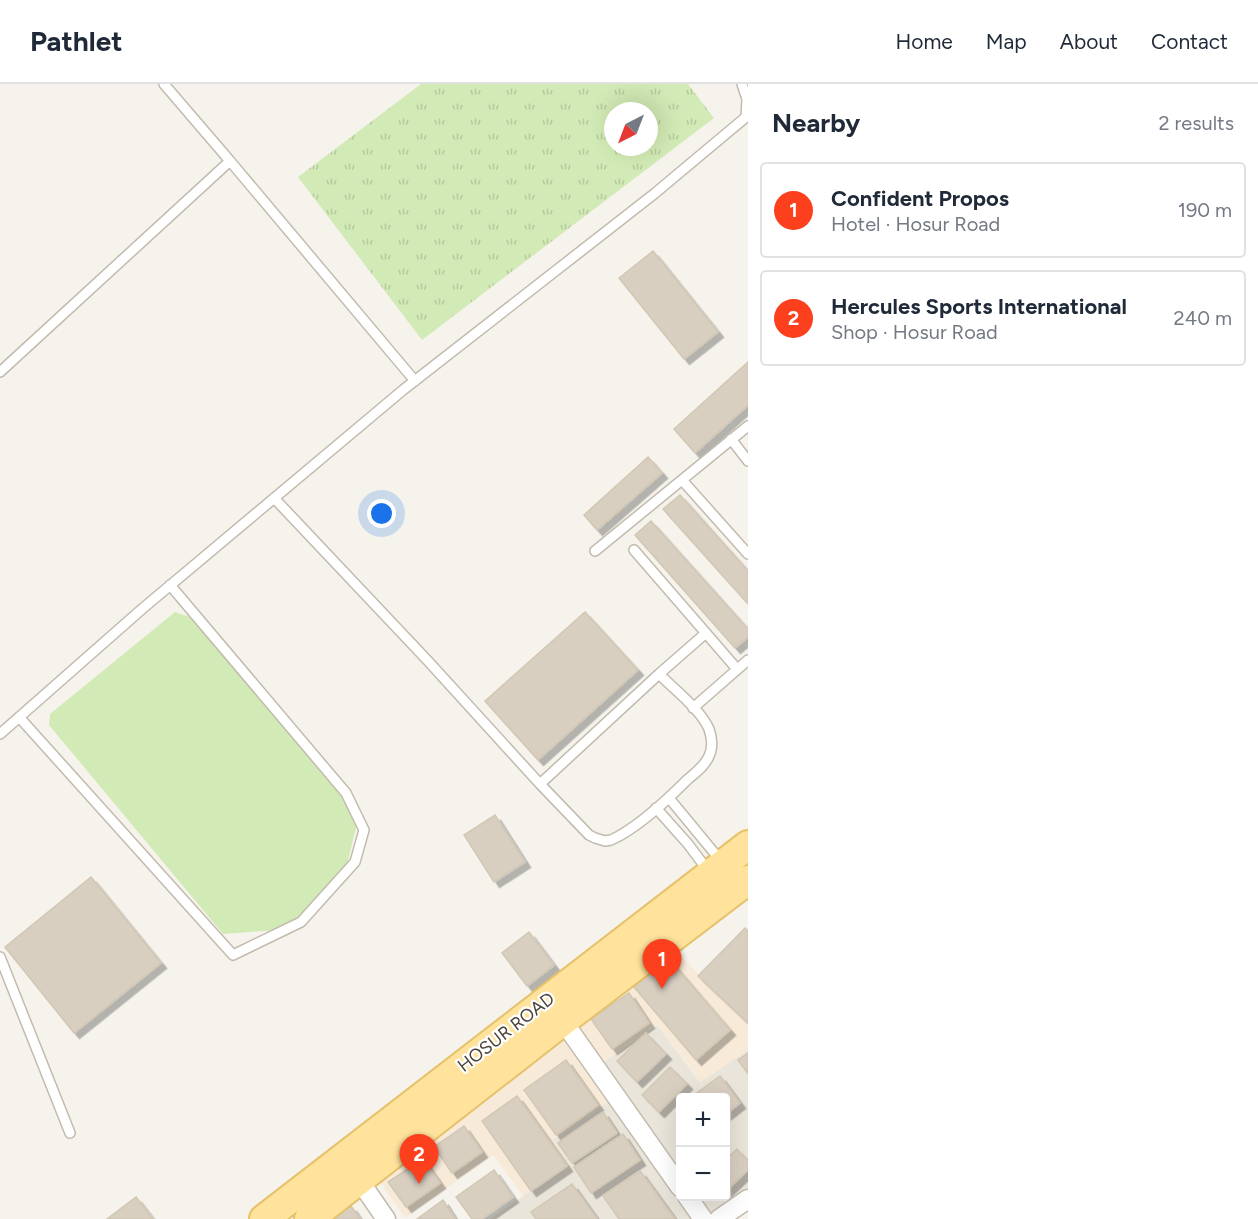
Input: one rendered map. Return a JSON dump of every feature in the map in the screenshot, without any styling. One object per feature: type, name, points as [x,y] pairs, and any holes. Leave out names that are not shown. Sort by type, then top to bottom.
[{"type":"main road","name":"HOSUR ROAD","points":[[264,1219],[748,845]]},
{"type":"main road","name":"HOSUR ROAD","points":[[309,1219],[748,880]]},
{"type":"street","points":[[563,1021],[676,1180]]},
{"type":"street","points":[[359,1180],[386,1219]]},
{"type":"street","points":[[719,1219],[748,1199]]},
{"type":"street","points":[[690,1201],[703,1219]]},
{"type":"lane","points":[[164,84],[415,381]]},
{"type":"lane","points":[[0,734],[170,585],[415,381],[654,194],[746,117],[747,99],[742,84]]},
{"type":"lane","points":[[0,372],[230,161]]},
{"type":"lane","points":[[595,551],[748,426]]},
{"type":"lane","points":[[731,439],[748,461]]},
{"type":"lane","points":[[682,480],[748,554]]},
{"type":"lane","points":[[274,498],[428,660],[540,784],[589,835],[600,840],[611,840],[620,836],[669,798],[705,764],[711,750],[710,731],[704,720],[659,674]]},
{"type":"lane","points":[[634,550],[737,669]]},
{"type":"lane","points":[[19,717],[233,956],[301,922],[355,862],[364,830],[346,793],[170,585]]},
{"type":"lane","points":[[540,784],[706,633]]},
{"type":"lane","points":[[693,708],[748,660]]},
{"type":"lane","points":[[669,798],[717,869]]},
{"type":"lane","points":[[657,807],[688,844],[717,869]]},
{"type":"lane","points":[[0,957],[70,1133]]},
{"type":"shaded area","points":[[676,951],[748,1024],[748,1050],[701,1082],[657,1025],[589,1072],[610,1101],[553,1140],[569,1164],[523,1196],[493,1155],[405,1218],[376,1176]]},
{"type":"shaded area","points":[[657,1025],[700,1082],[748,1050],[748,1190],[707,1219],[490,1219],[569,1164],[552,1140],[589,1072]]},
{"type":"green space","points":[[421,84],[688,84],[714,118],[422,340],[298,177]]},
{"type":"green space","points":[[175,612],[190,617],[359,816],[346,868],[332,892],[298,918],[277,930],[223,934],[49,725],[50,714]]},
{"type":"building","points":[[653,251],[718,332],[684,359],[619,278]]},
{"type":"building","points":[[748,362],[748,405],[695,453],[674,429]]},
{"type":"building","points":[[648,457],[662,473],[597,530],[584,515]]},
{"type":"building","points":[[680,495],[748,571],[748,604],[663,509]]},
{"type":"building","points":[[651,521],[748,629],[748,637],[735,648],[635,535]]},
{"type":"building","points":[[585,612],[638,670],[538,760],[485,701]]},
{"type":"building","points":[[495,815],[525,862],[494,882],[464,835]]},
{"type":"building","points":[[91,877],[161,963],[74,1033],[5,947]]},
{"type":"building","points":[[745,928],[748,931],[748,1023],[698,976]]},
{"type":"building","points":[[529,932],[554,965],[527,986],[502,953]]},
{"type":"building","points":[[668,958],[730,1030],[696,1060],[634,987]]},
{"type":"building","points":[[629,993],[649,1023],[612,1049],[591,1019]]},
{"type":"building","points":[[646,1033],[666,1054],[637,1082],[617,1061]]},
{"type":"building","points":[[748,1053],[748,1074],[738,1060]]},
{"type":"building","points":[[566,1060],[598,1105],[556,1135],[524,1090]]},
{"type":"building","points":[[670,1067],[687,1084],[659,1112],[642,1095]]},
{"type":"building","points":[[720,1076],[740,1103],[730,1111],[730,1093],[697,1093]]},
{"type":"building","points":[[517,1096],[567,1166],[531,1191],[482,1121]]},
{"type":"building","points":[[603,1112],[617,1133],[572,1163],[558,1143]]},
{"type":"building","points":[[464,1126],[482,1152],[452,1173],[434,1147]]},
{"type":"building","points":[[623,1134],[640,1160],[591,1193],[574,1167]]},
{"type":"building","points":[[737,1149],[748,1161],[748,1170],[730,1187],[730,1155]]},
{"type":"building","points":[[423,1159],[440,1183],[406,1207],[388,1182]]},
{"type":"building","points":[[494,1170],[513,1197],[482,1219],[472,1219],[456,1197]]},
{"type":"building","points":[[640,1171],[675,1219],[619,1219],[603,1196]]},
{"type":"building","points":[[572,1184],[597,1219],[536,1219],[531,1212]]},
{"type":"building","points":[[136,1197],[153,1219],[107,1219]]},
{"type":"building","points":[[443,1200],[455,1219],[417,1219]]},
{"type":"building","points":[[351,1206],[360,1219],[333,1219]]},
{"type":"place","name":"Confident Propos","points":[[662,989]]},
{"type":"place","name":"Hercules Sports International","points":[[419,1184]]}]
